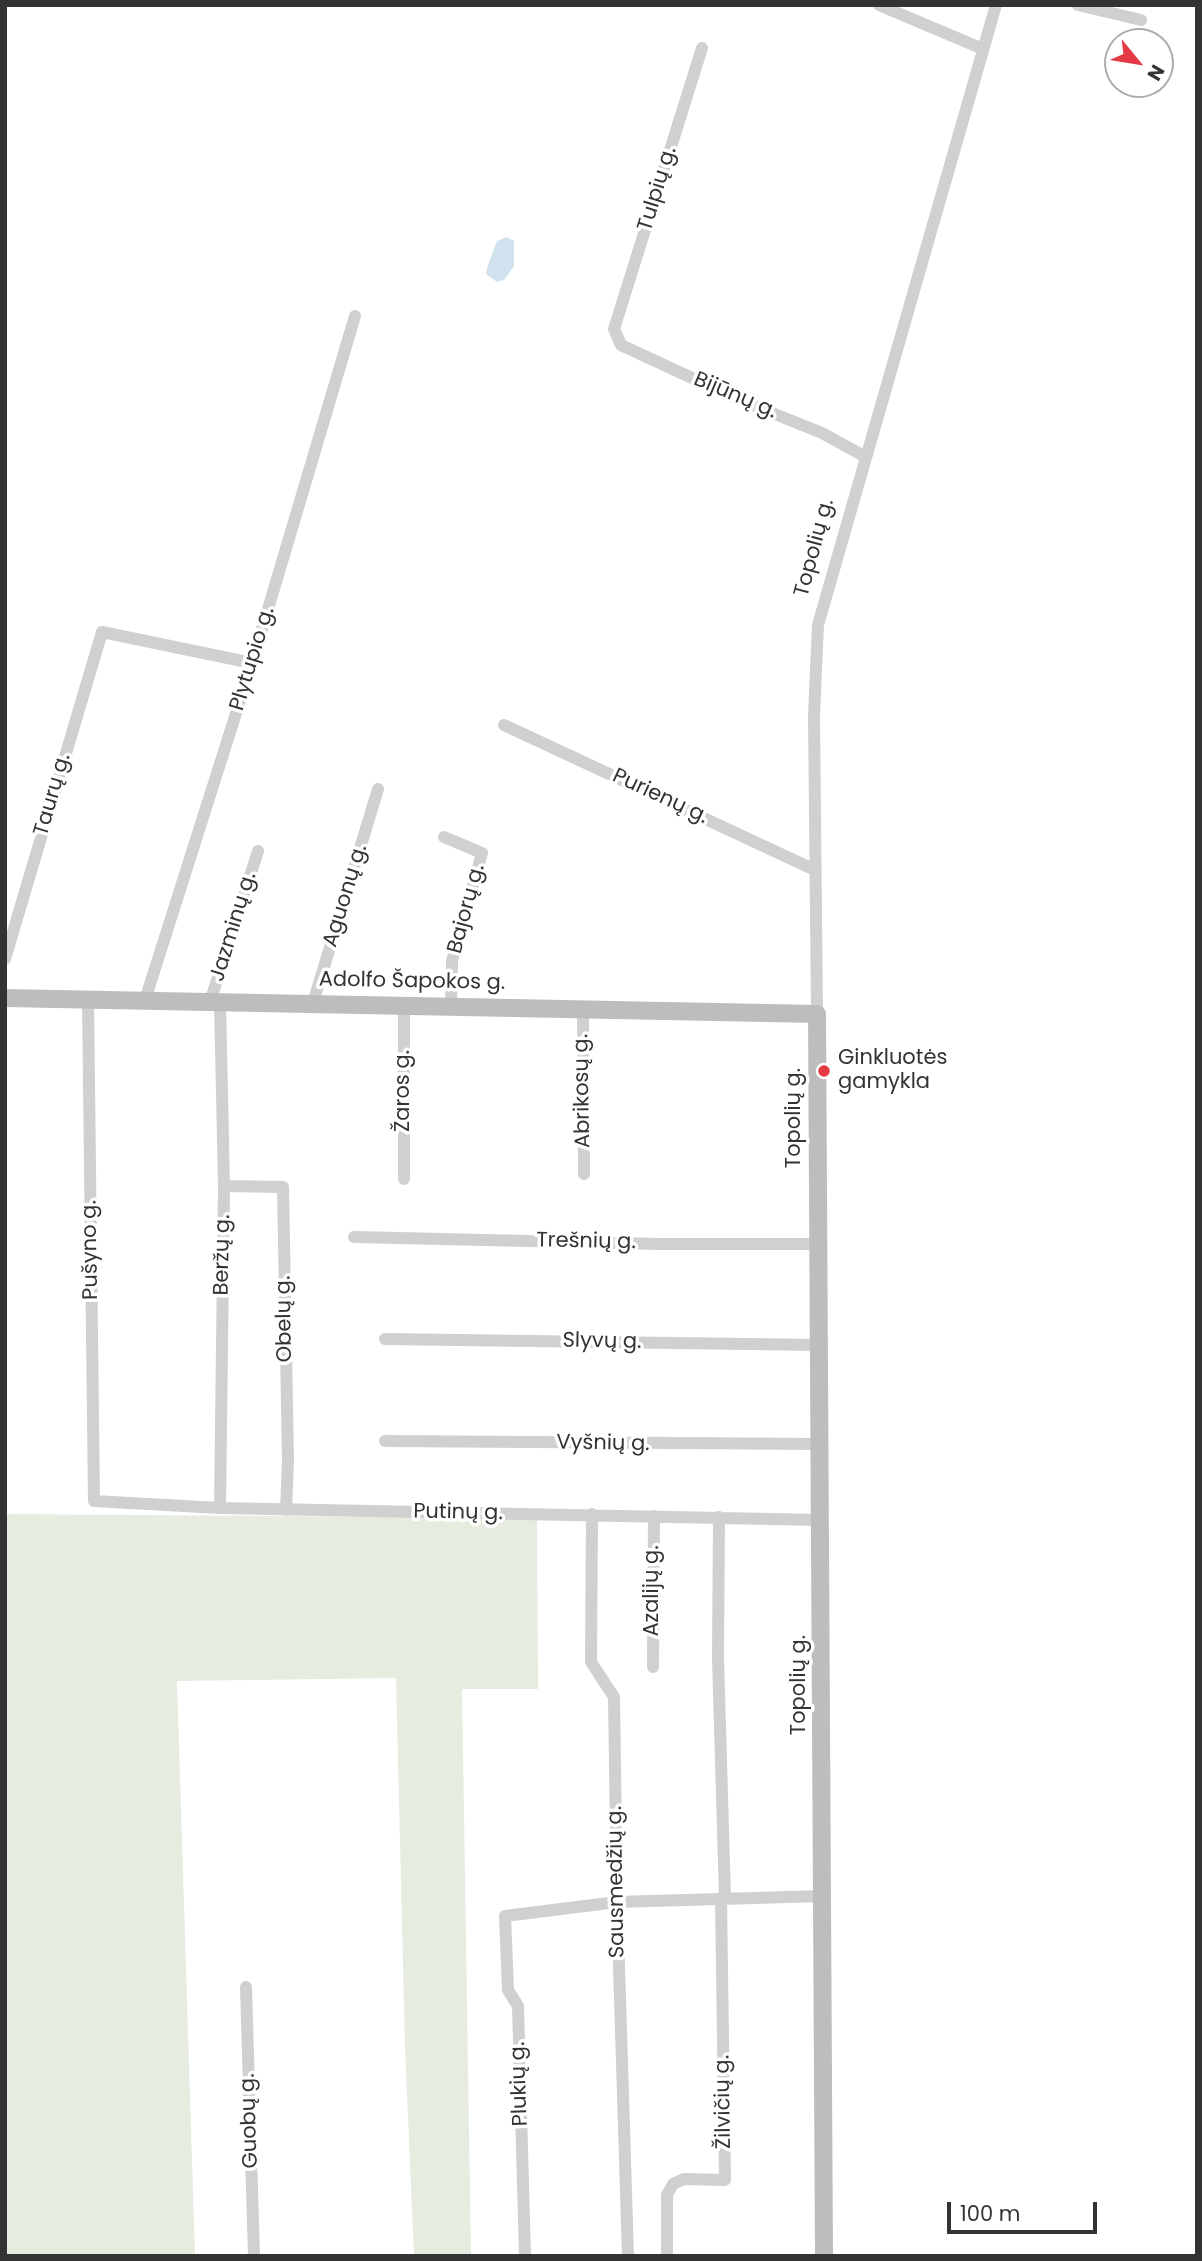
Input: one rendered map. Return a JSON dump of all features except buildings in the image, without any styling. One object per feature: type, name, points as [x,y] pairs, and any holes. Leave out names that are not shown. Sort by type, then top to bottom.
[{"type":"street","points":[[879,5],[983,49]]},
{"type":"street","name":"Topolių g.","points":[[824,2256],[814,685],[818,625],[864,456],[996,5]]},
{"type":"street","points":[[1078,5],[1141,20]]},
{"type":"street","name":"Tulpių g.","points":[[614,329],[702,48]]},
{"type":"street","name":"Plytupio g.","points":[[145,1000],[252,663],[355,316]]},
{"type":"street","name":"Bijūnų g.","points":[[614,329],[621,345],[735,398],[822,433],[864,456]]},
{"type":"street","name":"Taurų g.","points":[[5,959],[102,632],[252,663]]},
{"type":"street","name":"Purienų g.","points":[[504,725],[816,870]]},
{"type":"street","name":"Aguonų g.","points":[[313,1003],[378,789]]},
{"type":"street","name":"Bajorų g.","points":[[444,837],[482,853],[452,961],[451,1006]]},
{"type":"street","name":"Jazminų g.","points":[[215,1002],[258,851]]},
{"type":"street","name":"Adolfo Šapokos g.","points":[[5,998],[817,1014]]},
{"type":"street","name":"Pušyno g.","points":[[88,1000],[94,1501]]},
{"type":"street","name":"Beržų g.","points":[[215,1002],[224,1186],[220,1508]]},
{"type":"street","name":"Žaros g.","points":[[404,1004],[404,1178]]},
{"type":"street","name":"Abrikosų g.","points":[[583,1008],[584,1174]]},
{"type":"street","name":"Obelų g.","points":[[224,1186],[283,1187],[288,1461],[286,1510]]},
{"type":"street","name":"Trešnių g.","points":[[354,1237],[659,1244],[818,1244]]},
{"type":"street","name":"Slyvų g.","points":[[385,1339],[820,1345]]},
{"type":"street","name":"Vyšnių g.","points":[[385,1441],[820,1444]]},
{"type":"street","name":"Putinų g.","points":[[94,1501],[286,1510],[821,1520]]},
{"type":"street","name":"Sausmedžių g.","points":[[592,1514],[591,1662],[614,1697],[617,1902],[628,2256]]},
{"type":"street","name":"Azalijų g.","points":[[653,1516],[653,1667]]},
{"type":"street","name":"Žilvičių g.","points":[[667,2256],[667,2196],[673,2183],[684,2179],[725,2180],[718,1658],[719,1517]]},
{"type":"street","points":[[617,1902],[823,1896]]},
{"type":"street","name":"Plukių g.","points":[[525,2256],[518,2006],[508,1990],[505,1916],[617,1902]]},
{"type":"street","name":"Guobų g.","points":[[246,1987],[254,2256]]},
{"type":"shaded area","points":[[5,1514],[537,1518],[538,1689],[462,1689],[471,2256],[414,2256],[405,2048],[396,1678],[177,1681],[195,2256],[5,2256]]},
{"type":"water","points":[[507,237],[514,241],[514,266],[504,280],[497,282],[486,274],[488,265],[497,241]]},
{"type":"place","name":"Ginkluotės gamykla","points":[[824,1071]]}]
